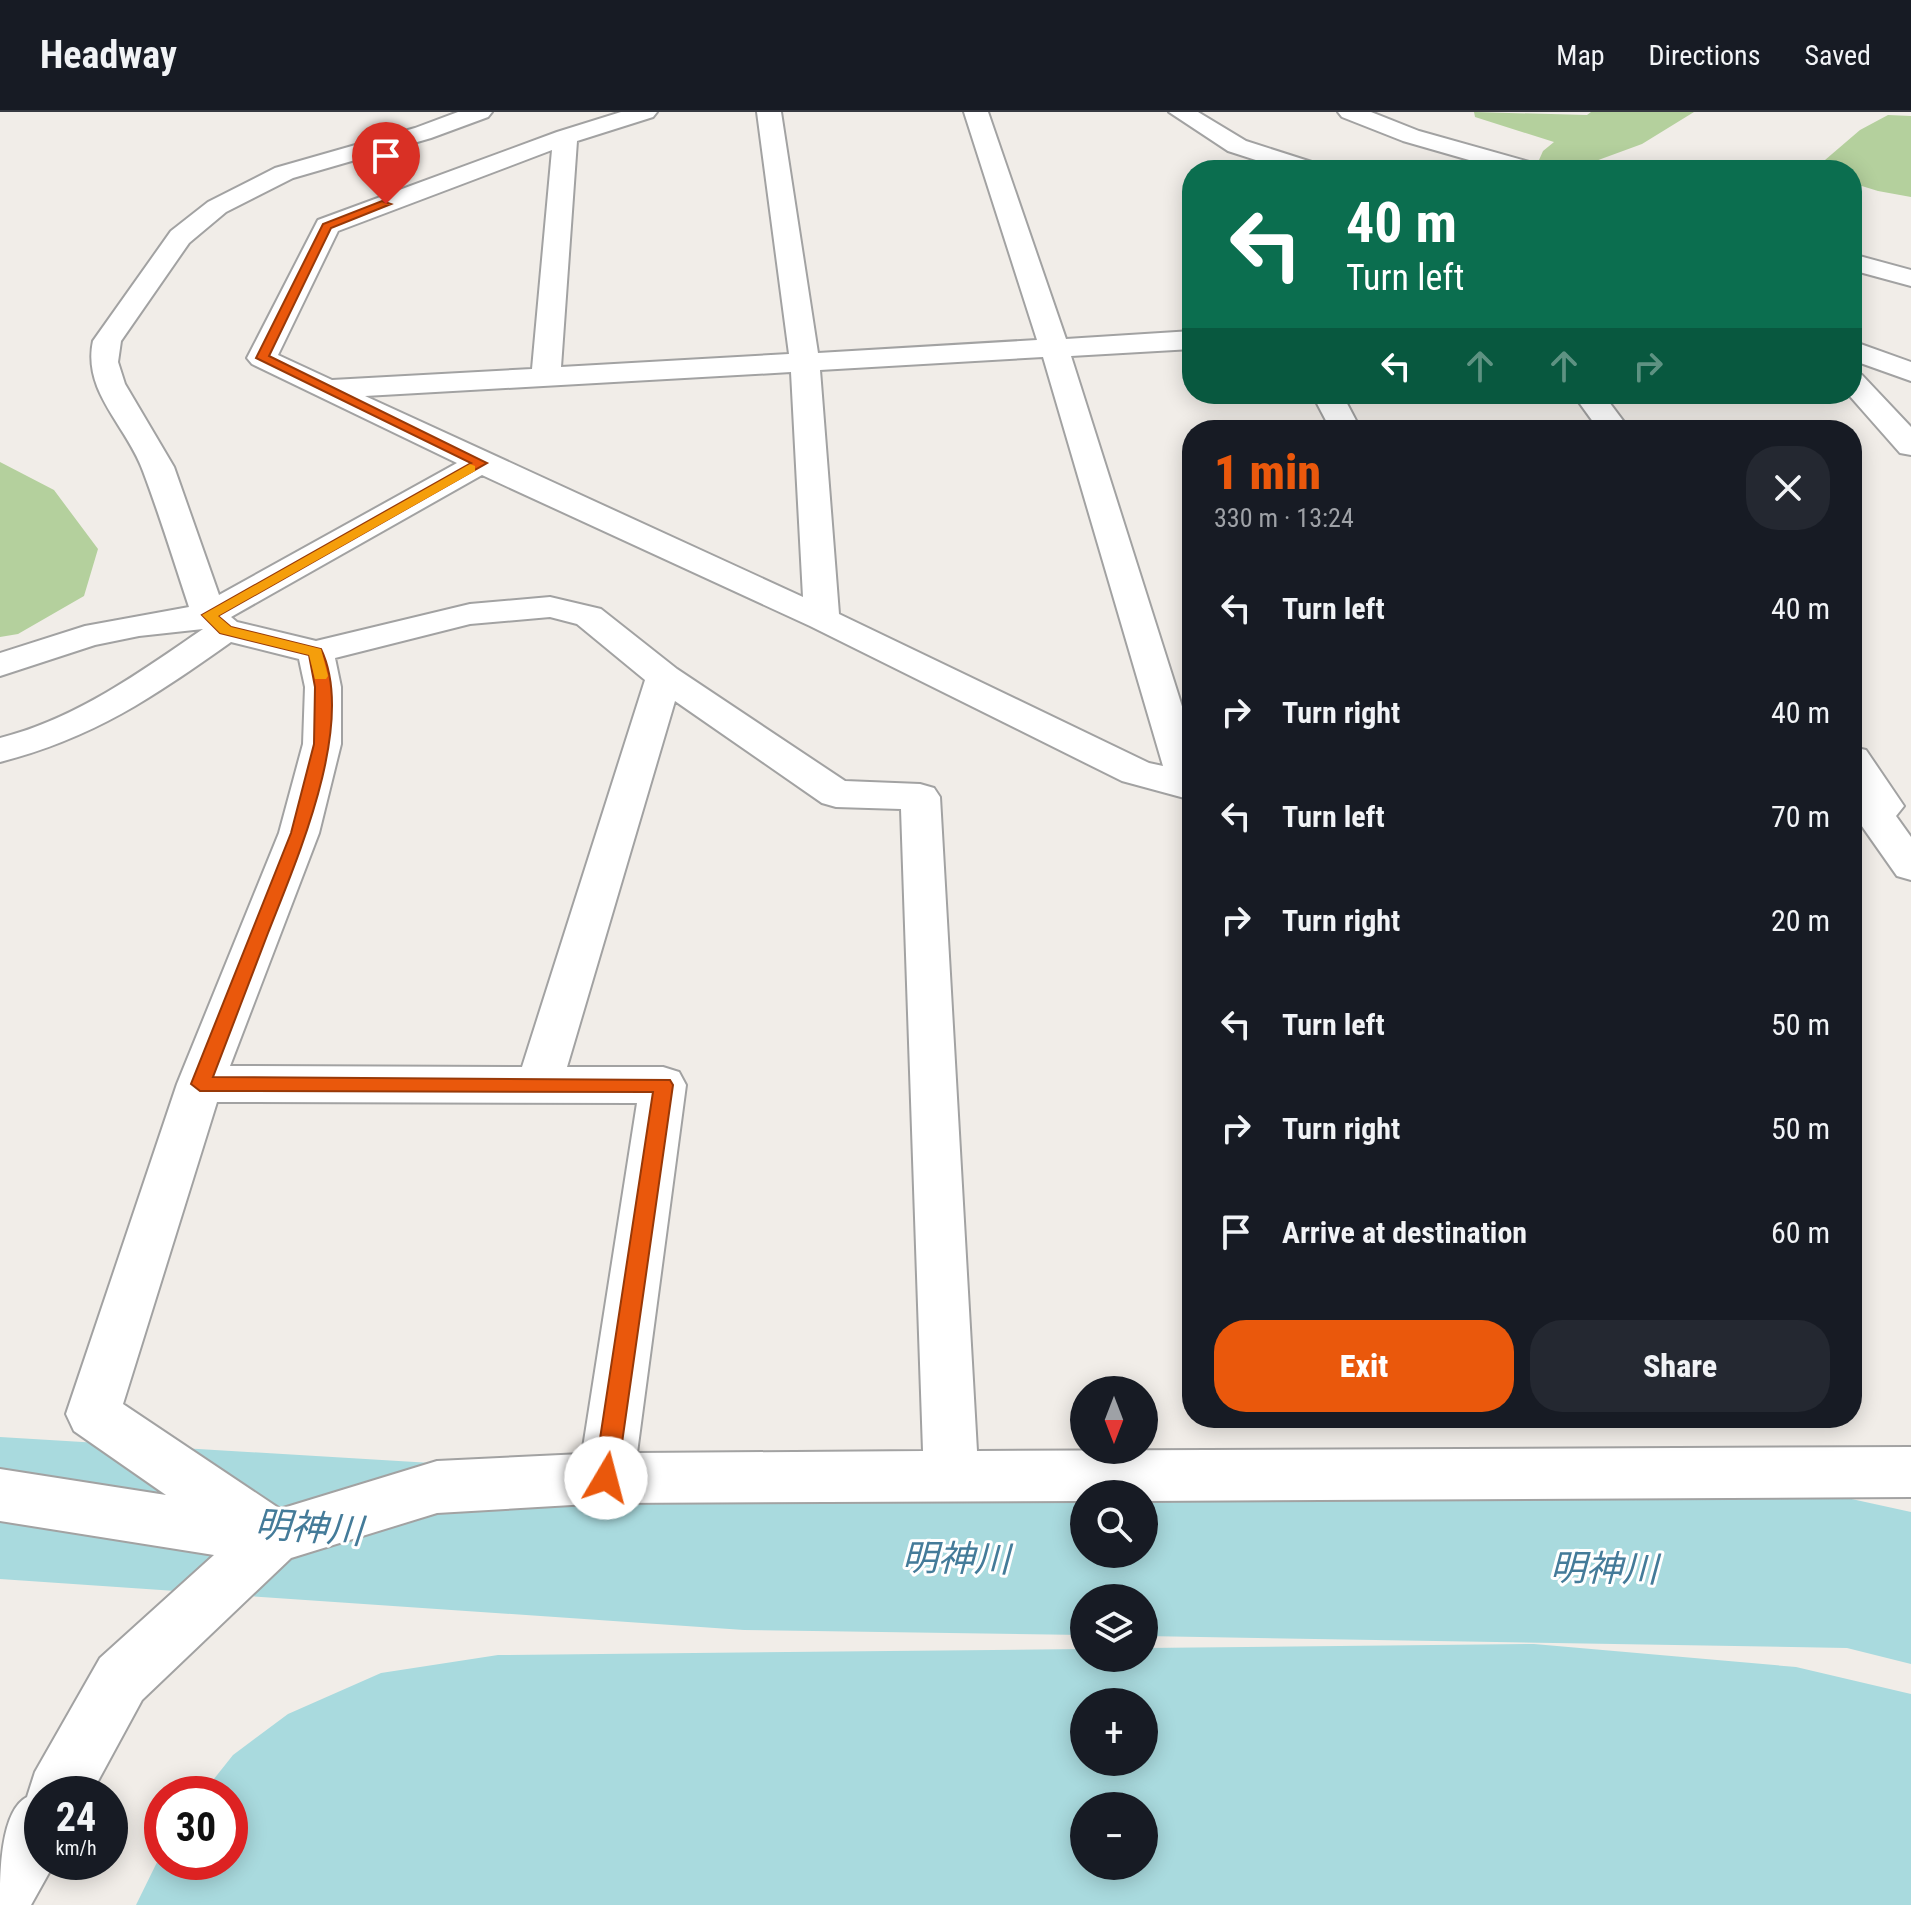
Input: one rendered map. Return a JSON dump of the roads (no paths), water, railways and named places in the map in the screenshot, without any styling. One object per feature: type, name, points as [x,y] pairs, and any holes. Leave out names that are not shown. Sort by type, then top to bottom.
[{"type":"street","points":[[217,622],[158,467],[110,384],[103,362],[107,341],[180,237],[217,207],[284,173],[423,133],[480,112]]},
{"type":"street","points":[[645,112],[565,137],[327,226],[262,358],[481,463],[822,619],[1136,772],[1182,785]]},
{"type":"street","points":[[769,112],[805,362],[822,619]]},
{"type":"street","points":[[976,112],[1054,347],[1182,761]]},
{"type":"street","points":[[1180,112],[1199,147]]},
{"type":"street","points":[[1180,112],[1237,146],[1281,160]]},
{"type":"street","points":[[1350,112],[1411,136],[1496,160]]},
{"type":"street","points":[[546,376],[565,137]]},
{"type":"street","points":[[1862,265],[1911,278]]},
{"type":"street","points":[[326,390],[1182,341]]},
{"type":"street","points":[[1862,354],[1911,372]]},
{"type":"street","points":[[1862,392],[1911,446]]},
{"type":"street","points":[[0,750],[27,745],[90,718],[217,622],[481,463]]},
{"type":"street","points":[[0,665],[85,637],[139,625],[217,622],[316,652],[470,614],[550,607],[589,616],[664,677],[836,794],[920,797],[951,1477]]},
{"type":"street","points":[[274,1537],[93,1414],[200,1084],[303,818],[322,744],[323,687],[316,652]]},
{"type":"street","points":[[539,1085],[664,677]]},
{"type":"street","points":[[1862,777],[1911,866]]},
{"type":"street","points":[[200,1084],[663,1085],[606,1478]]},
{"type":"street","points":[[0,1495],[274,1537],[437,1487],[606,1478],[1911,1472]]},
{"type":"street","points":[[67,1776],[121,1679],[274,1537]]},
{"type":"street","points":[[0,1898],[24,1855]]},
{"type":"water","points":[[1534,1644],[1796,1667],[1911,1694],[1911,1905],[136,1905],[148,1880],[248,1880],[248,1776],[216,1776],[233,1755],[288,1714],[381,1673],[498,1655],[1070,1649],[1070,1672],[1158,1672],[1158,1648]]},
{"type":"waterway","name":"明神川","points":[[0,1508],[744,1556],[1847,1573],[1911,1588]]}]
